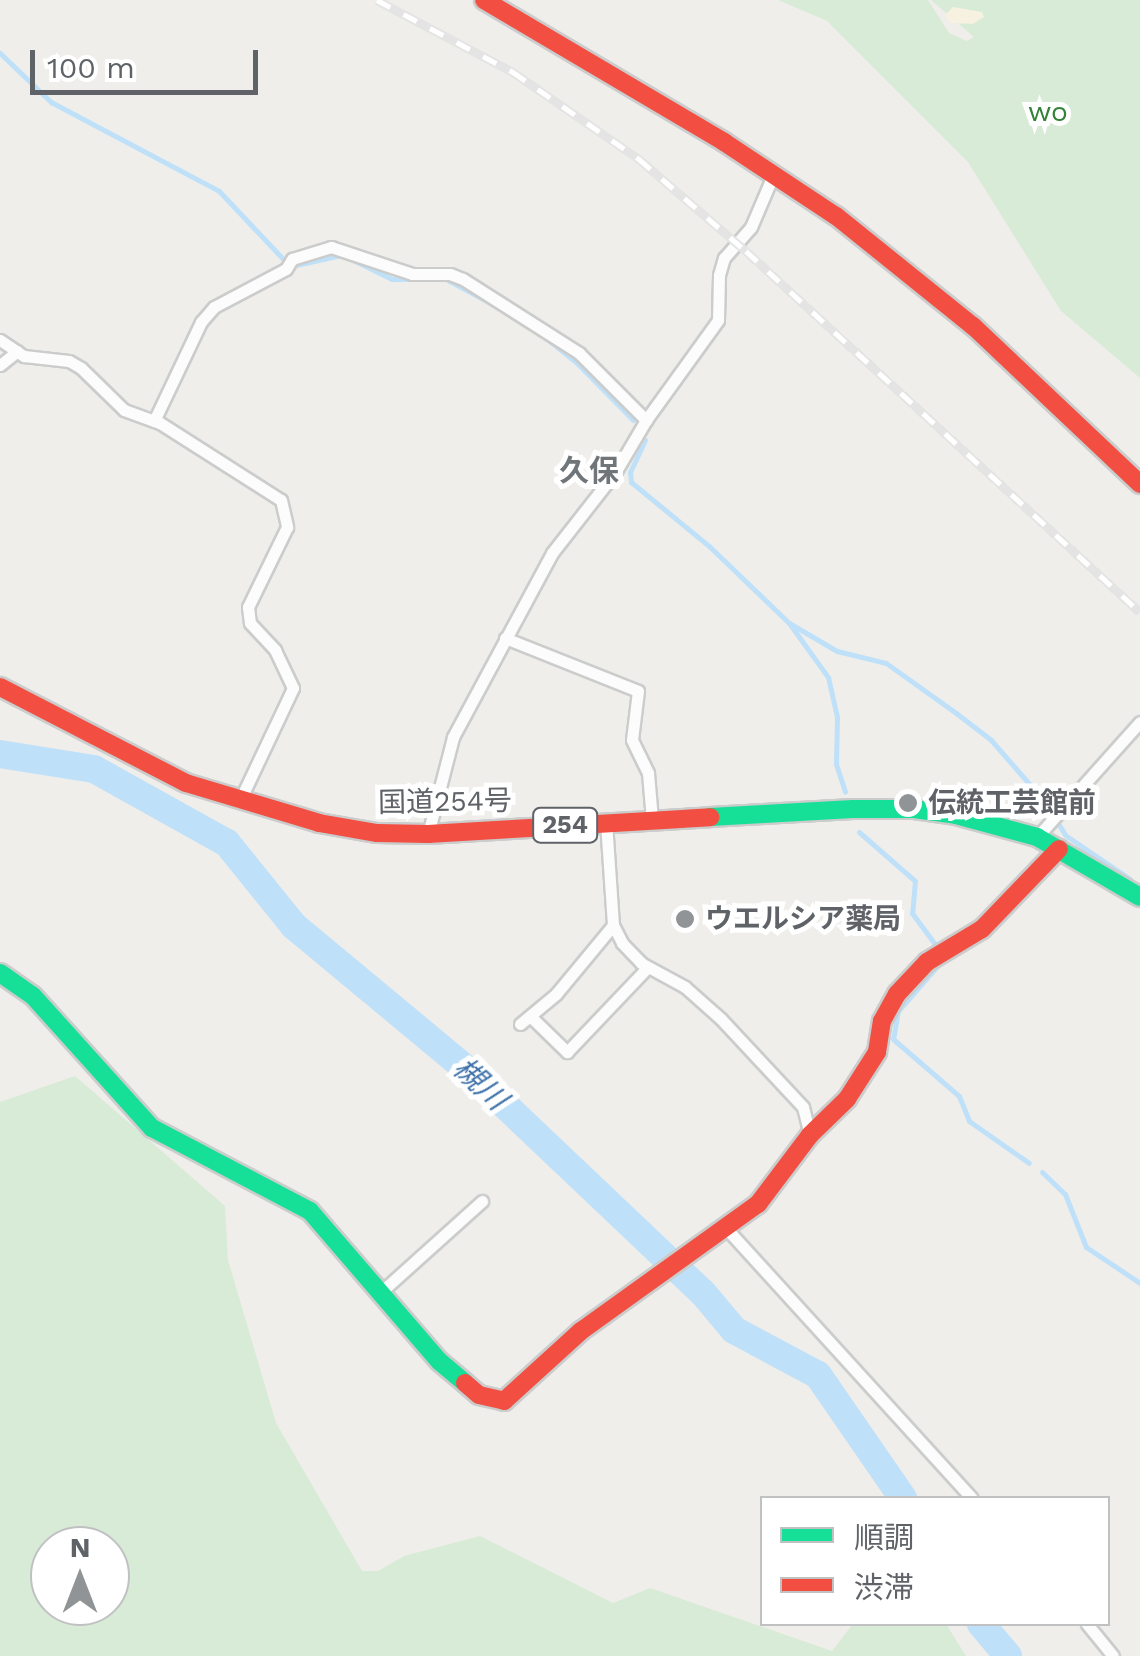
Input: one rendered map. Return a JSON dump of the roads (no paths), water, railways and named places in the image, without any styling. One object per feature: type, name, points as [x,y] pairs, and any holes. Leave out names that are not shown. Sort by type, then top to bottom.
[{"type":"main road","points":[[484,0],[774,173],[881,250],[974,326],[1140,484]]},
{"type":"main road","name":"国道254号","points":[[0,687],[48,709],[139,761],[240,802],[338,826],[428,834],[914,809],[992,823],[1037,838],[1140,897]]},
{"type":"main road","points":[[0,974],[33,996],[152,1128],[310,1211],[439,1361],[479,1395],[494,1401],[513,1398],[581,1331],[726,1228],[782,1177],[810,1134],[847,1099],[877,1052],[882,1021],[897,994],[927,962],[982,930],[1060,849]]},
{"type":"street","points":[[428,834],[453,737],[552,553],[616,471],[646,420],[718,320],[719,275],[724,258],[751,227],[774,173]]},
{"type":"street","points":[[154,421],[200,322],[214,307],[286,269],[292,259],[331,246],[412,274],[450,274],[463,279],[568,345],[646,420]]},
{"type":"street","points":[[0,340],[38,360],[69,361],[124,410],[154,421],[268,488],[281,500],[287,527],[248,606],[250,623],[275,650],[293,688],[240,802]]},
{"type":"street","points":[[0,365],[17,351]]},
{"type":"street","points":[[505,638],[638,691],[632,740],[648,774],[652,820]]},
{"type":"street","points":[[1037,838],[1140,722]]},
{"type":"street","points":[[606,822],[613,924],[622,943],[648,967],[686,987],[721,1019],[803,1107],[810,1134]]},
{"type":"street","points":[[613,924],[556,994],[525,1020],[567,1052],[648,967]]},
{"type":"street","points":[[381,1292],[482,1201]]},
{"type":"street","points":[[726,1228],[970,1496]]},
{"type":"street","points":[[1088,1626],[1113,1656]]},
{"type":"waterway","points":[[0,53],[51,102],[219,191],[284,260]]},
{"type":"waterway","points":[[296,265],[341,255]]},
{"type":"waterway","points":[[351,259],[392,279],[415,279]]},
{"type":"waterway","points":[[446,279],[498,307]]},
{"type":"waterway","points":[[541,334],[577,363],[633,420]]},
{"type":"waterway","points":[[645,440],[630,472],[631,482],[709,546],[789,623],[828,677],[837,717],[836,764],[845,792]]},
{"type":"waterway","points":[[789,623],[837,651],[886,663],[956,713],[991,740],[1046,803],[1065,835],[1130,879]]},
{"type":"waterway","name":"槻川","points":[[0,754],[94,769],[227,843],[294,926],[471,1073],[703,1293],[734,1330],[818,1375],[902,1496]]},
{"type":"waterway","points":[[859,832],[915,881],[912,913],[937,947]]},
{"type":"waterway","points":[[938,965],[898,1011],[893,1039],[959,1096],[969,1121],[1029,1163]]},
{"type":"waterway","points":[[1042,1172],[1065,1194],[1086,1247],[1140,1283]]},
{"type":"waterway","name":"槻川","points":[[983,1626],[1008,1656]]},
{"type":"railway","points":[[377,0],[513,72],[639,159],[746,251],[1140,612]]},
{"type":"place","name":"伝統工芸館前","points":[[908,803]]},
{"type":"place","name":"ウエルシア薬局","points":[[685,919]]},
{"type":"district","name":"久保","points":[[589,471]]},
{"type":"park label","name":"wo","points":[[1048,112]]}]
